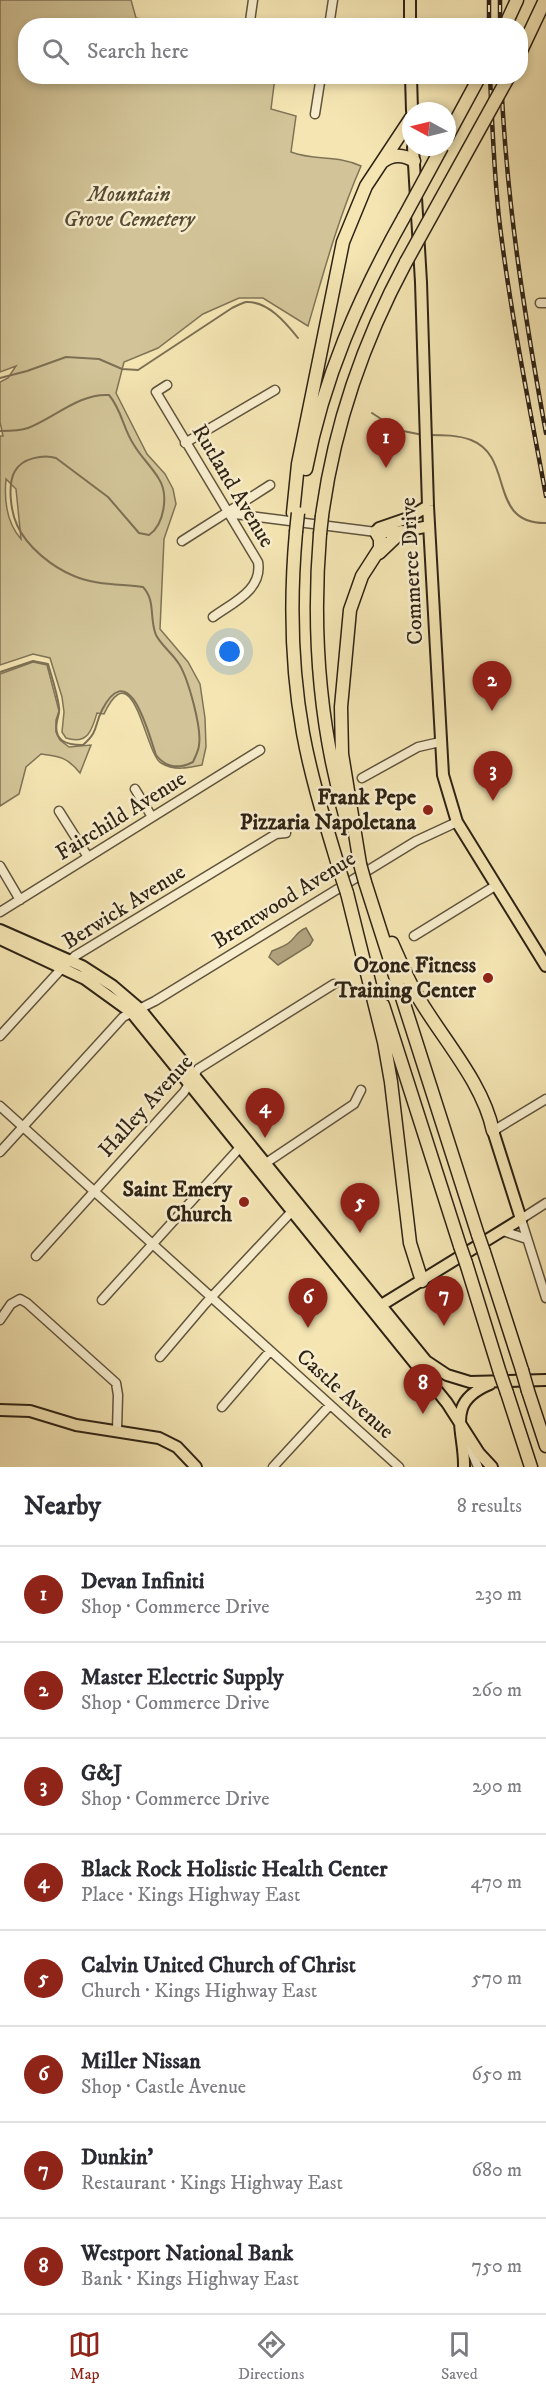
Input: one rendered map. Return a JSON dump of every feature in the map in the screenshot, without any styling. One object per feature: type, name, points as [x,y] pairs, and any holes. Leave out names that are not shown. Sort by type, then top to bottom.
[{"type":"highway","points":[[509,18],[517,0]]},
{"type":"highway","points":[[528,37],[545,0]]},
{"type":"highway","points":[[456,120],[476,84]]},
{"type":"highway","points":[[504,84],[406,262],[377,321],[351,389],[332,460],[322,516],[316,608],[321,698],[335,779],[365,882],[546,1446]]},
{"type":"highway","points":[[402,131],[378,166],[355,209],[340,253],[298,464],[294,531],[294,657],[303,732],[313,781],[466,1263],[498,1378],[507,1393],[531,1467]]},
{"type":"highway","points":[[378,166],[396,156],[414,161]]},
{"type":"highway","points":[[295,513],[313,433],[335,362],[363,292],[437,156]]},
{"type":"highway","points":[[360,864],[342,754],[341,707],[350,610],[358,587],[380,543],[376,532]]},
{"type":"highway","points":[[374,558],[401,532]]},
{"type":"highway","points":[[365,882],[410,982],[479,1093],[493,1131]]},
{"type":"highway","points":[[347,893],[386,1052],[410,1243],[422,1281]]},
{"type":"main road","points":[[410,0],[411,18]]},
{"type":"main road","points":[[411,84],[412,102]]},
{"type":"main road","name":"Commerce Drive","points":[[414,156],[428,506],[443,775],[457,822],[546,966]]},
{"type":"main road","points":[[376,532],[378,528],[408,518],[428,506]]},
{"type":"main road","points":[[376,532],[401,532],[429,526]]},
{"type":"main road","points":[[0,930],[113,986],[136,1011],[376,1308],[459,1420],[479,1453],[492,1467]]},
{"type":"main road","points":[[0,939],[66,963]]},
{"type":"main road","points":[[376,1308],[521,1219],[493,1131]]},
{"type":"main road","points":[[376,1308],[436,1368],[465,1381],[498,1378],[544,1380]]},
{"type":"main road","points":[[464,1467],[459,1420],[461,1406],[466,1399],[498,1378]]},
{"type":"main road","points":[[0,1410],[30,1410],[76,1425],[159,1438],[177,1447],[196,1467]]},
{"type":"street","points":[[250,18],[253,0]]},
{"type":"street","points":[[330,18],[333,0]]},
{"type":"street","points":[[315,114],[320,84]]},
{"type":"street","name":"Rutland Avenue","points":[[167,385],[156,392],[227,513],[255,554],[260,571],[254,587],[213,617]]},
{"type":"street","points":[[185,443],[275,390]]},
{"type":"street","points":[[182,541],[270,485]]},
{"type":"street","points":[[227,513],[376,532]]},
{"type":"street","points":[[363,778],[418,747],[440,742]]},
{"type":"street","name":"Fairchild Avenue","points":[[0,912],[260,750]]},
{"type":"street","points":[[135,789],[152,817]]},
{"type":"street","points":[[59,811],[88,858]]},
{"type":"street","name":"Brentwood Avenue","points":[[0,1152],[123,1017],[406,846],[457,822]]},
{"type":"street","name":"Berwick Avenue","points":[[0,1036],[66,963],[276,834],[286,833]]},
{"type":"street","points":[[0,866],[20,900]]},
{"type":"street","points":[[414,936],[495,886]]},
{"type":"street","name":"Halley Avenue","points":[[36,1256],[184,1092],[198,1069],[334,984]]},
{"type":"street","points":[[261,1166],[354,1104],[361,1090]]},
{"type":"street","points":[[493,1131],[546,1099]]},
{"type":"street","name":"Castle Avenue","points":[[0,1106],[399,1467]]},
{"type":"street","points":[[102,1300],[244,1144]]},
{"type":"street","points":[[546,1203],[521,1219],[546,1296]]},
{"type":"street","points":[[160,1357],[295,1208]]},
{"type":"street","points":[[503,1230],[527,1239]]},
{"type":"street","points":[[0,1320],[11,1304],[20,1299],[27,1302],[116,1383],[117,1430]]},
{"type":"street","points":[[222,1407],[270,1351]]},
{"type":"street","points":[[273,1467],[330,1405]]},
{"type":"street","points":[[459,1420],[478,1467]]},
{"type":"green space","name":"Mountain Grove Cemetery","points":[[0,0],[131,0],[136,18],[18,18],[18,84],[274,84],[271,109],[296,116],[291,152],[344,160],[361,166],[338,225],[308,326],[263,298],[239,298],[203,314],[158,348],[124,362],[116,393],[147,454],[165,474],[173,489],[176,504],[164,539],[160,629],[188,662],[200,684],[206,747],[202,765],[176,768],[161,763],[155,756],[138,711],[131,699],[123,693],[114,697],[104,714],[97,713],[91,730],[84,738],[73,740],[66,738],[62,732],[64,712],[62,697],[50,658],[33,654],[0,665],[0,436],[3,436],[0,422],[0,382],[8,378],[16,366],[0,372]],"holes":[[[6,479],[16,489],[21,539],[12,526],[8,511]]]},
{"type":"green space","points":[[33,662],[47,665],[59,711],[56,732],[60,740],[69,747],[91,745],[80,773],[72,764],[63,759],[41,754],[26,767],[19,794],[0,806],[0,674]]},
{"type":"shaded area","points":[[306,928],[313,940],[310,945],[278,965],[269,957],[272,951],[287,944]]},
{"type":"waterway","points":[[0,378],[66,357],[99,359],[122,369],[138,370],[232,308],[246,302],[269,309],[298,338]]},
{"type":"waterway","points":[[0,431],[28,428],[77,402],[98,395],[109,395],[113,401],[130,439],[162,486],[163,509],[154,530],[149,535],[139,533],[108,497],[56,458],[51,457],[28,460],[15,471],[11,483],[13,513],[27,541],[57,567],[90,581],[143,587],[147,592],[156,635],[179,664],[190,691],[198,727],[197,754],[193,762],[183,766],[164,763],[156,755],[137,705],[130,695],[121,691],[112,695],[102,710],[94,732],[83,745],[66,743],[57,733],[59,707],[48,664],[33,661],[0,672]]},
{"type":"waterway","points":[[372,413],[398,430],[423,435]]},
{"type":"waterway","points":[[429,435],[466,438],[484,448],[493,460],[508,502],[516,513],[528,520],[546,523]]},
{"type":"railway","points":[[489,0],[489,18]]},
{"type":"railway","points":[[500,0],[500,18]]},
{"type":"railway","points":[[490,84],[503,253],[546,496]]},
{"type":"railway","points":[[501,84],[507,167],[517,256],[546,433]]},
{"type":"place","name":"Devan Infiniti","points":[[386,468]]},
{"type":"place","name":"Master Electric Supply","points":[[492,711]]},
{"type":"place","name":"G&J","points":[[493,801]]},
{"type":"place","name":"Frank Pepe Pizzaria Napoletana","points":[[428,810]]},
{"type":"place","name":"Ozone Fitness Training Center","points":[[488,978]]},
{"type":"place","name":"Black Rock Holistic Health Center","points":[[265,1138]]},
{"type":"place","name":"Saint Emery Church","points":[[244,1202]]},
{"type":"place","name":"Calvin United Church of Christ","points":[[360,1233]]},
{"type":"place","name":"Dunkin'","points":[[444,1326]]},
{"type":"place","name":"Miller Nissan","points":[[308,1328]]},
{"type":"place","name":"Westport National Bank","points":[[423,1414]]}]
